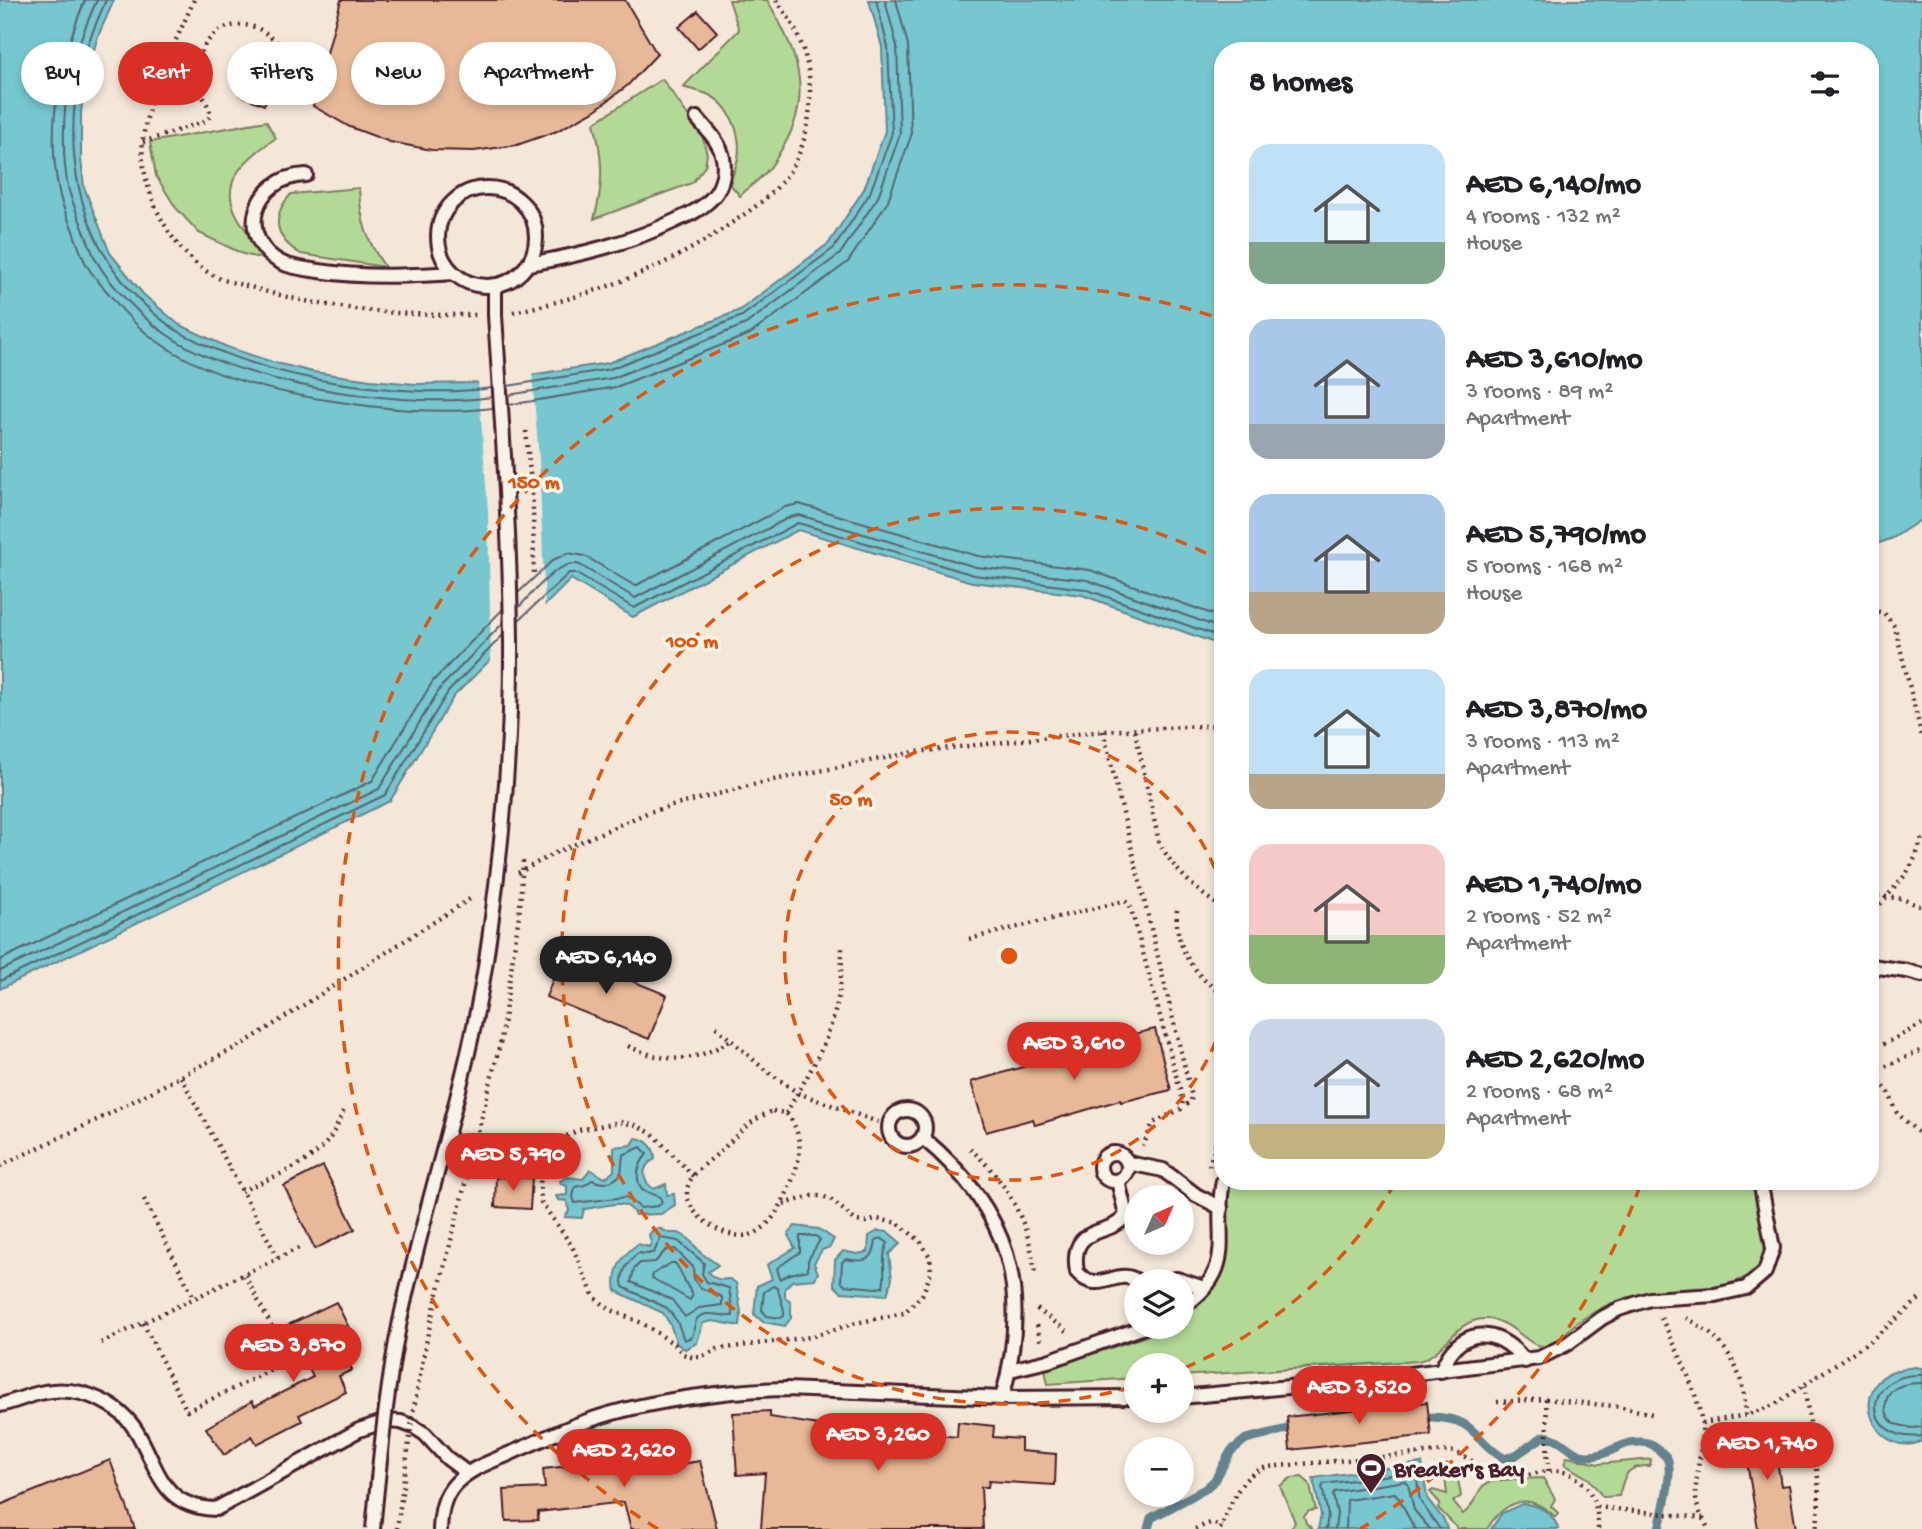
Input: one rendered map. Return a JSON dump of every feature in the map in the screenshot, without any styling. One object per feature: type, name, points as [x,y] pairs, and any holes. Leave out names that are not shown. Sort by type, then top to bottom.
[{"type":"lane","points":[[529,264],[625,242],[656,230],[711,200],[722,180],[723,156],[717,142],[697,118]]},
{"type":"lane","points":[[306,175],[279,180],[269,187],[256,210],[254,223],[257,236],[273,258],[300,268],[361,276],[453,273]]},
{"type":"lane","points":[[488,187],[510,193],[528,209],[537,231],[537,243],[529,264],[514,279],[495,286],[472,284],[453,273],[441,253],[438,230],[441,218],[455,199],[465,192],[488,187]]},
{"type":"lane","points":[[373,1529],[386,1411],[400,1322],[472,1032],[485,967],[498,860],[508,751],[511,643],[495,286]]},
{"type":"lane","points":[[1879,966],[1922,975]]},
{"type":"lane","points":[[899,1112],[917,1112],[924,1119],[926,1129],[923,1138],[906,1147],[897,1144],[891,1136],[889,1126],[892,1118],[899,1112]]},
{"type":"lane","points":[[923,1138],[948,1160],[981,1200],[1003,1240],[1010,1263],[1014,1293],[1014,1331],[1010,1370],[1002,1398]]},
{"type":"lane","points":[[1126,1160],[1128,1171],[1125,1177],[1118,1181],[1104,1178],[1101,1164],[1110,1154],[1118,1153],[1126,1160],[1163,1170],[1196,1195],[1222,1208]]},
{"type":"lane","points":[[1118,1181],[1126,1214],[1119,1223],[1101,1228],[1081,1243],[1076,1250],[1077,1272],[1086,1281],[1094,1283],[1124,1276]]},
{"type":"lane","points":[[1194,1297],[1212,1278],[1221,1252],[1223,1190]]},
{"type":"lane","points":[[1194,1396],[1525,1361],[1553,1352],[1619,1309],[1746,1288],[1765,1272],[1773,1248],[1762,1190]]},
{"type":"lane","points":[[1194,1285],[1204,1289]]},
{"type":"lane","points":[[1010,1370],[1048,1361],[1124,1334]]},
{"type":"lane","points":[[1441,1371],[1448,1354],[1461,1342],[1479,1335],[1497,1337],[1513,1346],[1525,1361]]},
{"type":"lane","points":[[440,1529],[443,1504],[448,1493],[475,1468],[591,1419],[669,1402],[752,1390],[1002,1398],[1124,1397]]},
{"type":"lane","points":[[0,1405],[53,1391],[84,1394],[100,1399],[115,1408],[136,1430],[165,1487],[175,1497],[201,1508],[216,1509],[359,1430],[386,1422],[401,1422],[414,1427],[467,1473]]},
{"type":"path","points":[[194,0],[148,110],[143,142],[145,175],[154,206],[170,234],[192,259],[219,278],[286,297],[355,310],[425,316],[495,315],[569,299],[621,282],[672,260],[765,201],[787,176],[802,146],[810,114],[810,81],[804,49],[791,19],[776,0]]},
{"type":"path","points":[[143,142],[208,119],[210,112],[198,85],[196,69],[200,54],[208,41],[219,31],[246,24],[260,28],[277,41]]},
{"type":"path","points":[[1879,612],[1884,613],[1895,628],[1922,737]]},
{"type":"path","points":[[511,877],[556,852],[649,812],[764,782],[915,752],[1103,732],[1214,726]]},
{"type":"path","points":[[1135,731],[1159,842],[1167,858],[1214,902]]},
{"type":"path","points":[[1103,732],[1192,1097],[1181,1109],[1153,1123],[1146,1142],[1126,1160]]},
{"type":"path","points":[[1879,905],[1907,873],[1922,838]]},
{"type":"path","points":[[0,1166],[181,1077],[271,1027],[478,895]]},
{"type":"path","points":[[1879,896],[1903,899],[1922,906]]},
{"type":"path","points":[[969,939],[1125,901],[1130,905],[1183,1105]]},
{"type":"path","points":[[1177,910],[1178,938],[1186,955],[1208,985],[1214,989]]},
{"type":"path","points":[[786,1113],[827,1035],[834,1015],[841,973],[842,944]]},
{"type":"path","points":[[1879,1047],[1922,1024]]},
{"type":"path","points":[[716,1027],[764,1069],[798,1093],[889,1126]]},
{"type":"path","points":[[628,1046],[659,1058],[692,1058],[712,1052],[731,1040]]},
{"type":"path","points":[[1879,1068],[1922,1050]]},
{"type":"path","points":[[181,1077],[278,1258]]},
{"type":"path","points":[[1879,1080],[1889,1093],[1897,1113],[1922,1136]]},
{"type":"path","points":[[242,1191],[318,1152],[329,1140],[345,1107]]},
{"type":"path","points":[[773,1111],[786,1113],[795,1124],[800,1148],[794,1175],[780,1205],[765,1226],[754,1234],[741,1237],[727,1234],[703,1220],[688,1202],[687,1190],[693,1176],[758,1116],[773,1111]]},
{"type":"path","points":[[693,1176],[653,1135],[635,1125],[620,1122],[579,1130],[562,1138],[541,1170],[540,1186],[541,1202],[572,1246],[594,1297],[609,1309],[642,1323],[674,1344],[683,1354],[701,1357],[718,1349],[810,1337],[856,1323],[904,1313],[913,1306],[928,1283],[931,1273],[930,1256],[920,1241],[898,1223],[877,1219],[865,1222],[856,1220],[832,1200],[822,1196],[780,1205]]},
{"type":"path","points":[[144,1199],[194,1298]]},
{"type":"path","points":[[101,1343],[301,1247]]},
{"type":"path","points":[[143,1323],[187,1411],[290,1361],[244,1274]]},
{"type":"path","points":[[1702,1423],[1746,1415],[1774,1405],[1887,1328],[1922,1297]]},
{"type":"path","points":[[1653,1304],[1696,1324],[1726,1351],[1742,1378],[1746,1415]]},
{"type":"path","points":[[1653,1304],[1680,1358],[1702,1423],[1702,1451],[1696,1498],[1708,1529]]},
{"type":"path","points":[[1804,1386],[1820,1511],[1816,1529]]},
{"type":"path","points":[[1546,1399],[1548,1471]]},
{"type":"path","points":[[1497,1402],[1546,1399],[1622,1407],[1656,1415]]},
{"type":"path","points":[[1195,1529],[1210,1523],[1221,1527],[1240,1486],[1248,1476],[1267,1467],[1449,1451],[1487,1471],[1505,1477],[1518,1478],[1548,1471],[1566,1473],[1587,1487],[1597,1507],[1598,1529]]},
{"type":"path","points":[[1597,1507],[1703,1518]]},
{"type":"green space","points":[[729,0],[767,0],[793,54],[800,90],[793,127],[783,147],[768,170],[740,196],[730,184],[739,149],[729,114],[709,95],[683,87],[739,30]]},
{"type":"green space","points":[[662,79],[702,135],[707,154],[705,166],[692,183],[594,219],[601,171],[594,123]]},
{"type":"green space","points":[[266,121],[276,138],[254,154],[240,169],[232,183],[231,197],[243,226],[272,261],[243,254],[199,233],[176,208],[156,176],[150,142]]},
{"type":"green space","points":[[359,188],[366,230],[385,267],[301,254],[286,242],[278,227],[278,219],[291,194]]},
{"type":"green space","points":[[1229,1190],[1755,1190],[1767,1235],[1764,1259],[1755,1271],[1742,1279],[1709,1287],[1655,1292],[1623,1299],[1594,1312],[1549,1345],[1537,1345],[1502,1323],[1483,1319],[1464,1326],[1435,1352],[1418,1361],[1194,1375],[1194,1353],[1124,1353],[1124,1379],[1048,1384],[1045,1370],[1137,1339],[1194,1339],[1194,1308],[1214,1288],[1222,1273]]},
{"type":"green space","points":[[1567,1457],[1599,1464],[1651,1459],[1650,1466],[1636,1467],[1628,1473],[1619,1496],[1603,1497],[1589,1479],[1564,1464]]},
{"type":"green space","points":[[1447,1464],[1456,1469],[1461,1496],[1453,1502],[1463,1514],[1487,1484],[1502,1480],[1543,1478],[1555,1499],[1551,1506],[1558,1513],[1555,1517],[1536,1504],[1518,1502],[1502,1511],[1487,1529],[1458,1529],[1438,1508],[1440,1503],[1430,1492],[1433,1490],[1447,1494],[1444,1470]]},
{"type":"green space","points":[[1302,1477],[1309,1483],[1316,1510],[1309,1511],[1304,1516],[1312,1529],[1291,1529],[1295,1522],[1280,1486],[1291,1478]]},
{"type":"water","points":[[0,0],[114,0],[96,42],[21,42],[21,105],[82,105],[81,159],[84,187],[110,253],[143,294],[178,324],[227,347],[272,362],[313,372],[415,384],[478,383],[608,363],[740,310],[829,243],[864,189],[885,131],[882,47],[869,0],[1922,0],[1922,519],[1893,538],[1879,543],[1879,42],[1214,42],[1214,643],[1082,595],[972,582],[798,530],[633,617],[571,579],[454,696],[390,801],[0,989]]},
{"type":"water","points":[[636,1138],[647,1142],[655,1155],[655,1159],[645,1169],[647,1182],[654,1189],[666,1184],[667,1195],[674,1194],[675,1205],[661,1214],[635,1215],[626,1205],[613,1204],[584,1209],[582,1218],[565,1217],[569,1211],[567,1201],[558,1200],[556,1196],[567,1195],[567,1186],[560,1181],[567,1177],[583,1179],[590,1169],[605,1178],[614,1171],[614,1147],[632,1145]]},
{"type":"water","points":[[795,1226],[819,1229],[834,1239],[830,1247],[822,1250],[814,1263],[818,1273],[815,1279],[792,1281],[785,1288],[785,1297],[791,1303],[791,1318],[785,1326],[763,1322],[754,1314],[757,1286],[772,1279],[767,1265],[795,1248],[788,1235]]},
{"type":"water","points":[[653,1229],[679,1233],[689,1239],[701,1253],[718,1265],[708,1272],[710,1275],[736,1283],[741,1312],[740,1326],[713,1321],[703,1323],[697,1343],[685,1349],[677,1344],[663,1313],[616,1291],[615,1277],[620,1264],[627,1253],[638,1244],[649,1247],[649,1235]]},
{"type":"water","points":[[878,1231],[888,1232],[901,1243],[889,1254],[892,1279],[887,1295],[841,1292],[834,1285],[835,1260],[843,1251],[857,1254],[868,1252],[869,1236]]},
{"type":"water","points":[[1922,1368],[1922,1441],[1907,1444],[1893,1442],[1882,1434],[1874,1423],[1870,1410],[1871,1396],[1877,1383],[1889,1373]]},
{"type":"water","name":"Breaker's Bay","points":[[1422,1463],[1427,1498],[1444,1520],[1447,1529],[1318,1529],[1321,1515],[1313,1478]]},
{"type":"water","name":"Breaker's Bay","points":[[1522,1504],[1544,1510],[1553,1518],[1559,1529],[1491,1529],[1502,1513]]},
{"type":"pier","points":[[532,372],[539,459],[545,609],[491,663],[488,512],[478,380]]},
{"type":"building","points":[[341,0],[625,0],[657,54],[616,94],[616,42],[459,42],[459,105],[602,105],[557,131],[517,145],[474,151],[432,150],[390,142],[350,127],[313,106],[337,105],[337,42],[330,42]]},
{"type":"building","points":[[698,11],[717,32],[698,49],[679,27]]},
{"type":"building","points":[[563,953],[667,995],[649,1039],[546,997]]},
{"type":"building","points":[[1155,1029],[1171,1090],[1121,1102],[1120,1100],[1035,1125],[1033,1119],[986,1132],[971,1082],[1106,1043],[1105,1041]]},
{"type":"building","points":[[323,1166],[355,1229],[315,1249],[284,1186]]},
{"type":"building","points":[[496,1177],[532,1178],[530,1209],[495,1207]]},
{"type":"building","points":[[336,1302],[349,1328],[335,1334],[352,1370],[339,1376],[346,1392],[299,1415],[302,1421],[257,1444],[252,1436],[224,1455],[206,1428],[252,1401],[255,1406],[313,1377],[288,1325]]},
{"type":"building","points":[[1427,1402],[1431,1435],[1290,1450],[1287,1417]]},
{"type":"building","points":[[770,1411],[770,1417],[861,1432],[864,1416],[892,1421],[891,1430],[957,1437],[958,1422],[994,1426],[993,1437],[1021,1439],[1021,1451],[1056,1454],[1055,1485],[989,1481],[988,1487],[981,1487],[983,1529],[761,1529],[765,1473],[737,1475],[733,1413]]},
{"type":"building","points":[[1772,1427],[1781,1486],[1789,1485],[1796,1529],[1758,1529],[1742,1431]]},
{"type":"building","points":[[657,1442],[658,1454],[673,1451],[675,1465],[700,1461],[717,1529],[631,1529],[624,1502],[538,1512],[538,1520],[506,1521],[504,1490],[545,1488],[543,1469],[597,1463],[595,1447]]},
{"type":"building","points":[[110,1460],[135,1529],[0,1529],[0,1505]]},
{"type":"waterway","points":[[1432,1417],[1467,1426],[1505,1459],[1516,1455],[1544,1436],[1587,1456],[1604,1453],[1629,1443],[1649,1443],[1666,1457],[1669,1464],[1659,1529]]},
{"type":"waterway","points":[[1148,1529],[1151,1518],[1205,1489],[1215,1480],[1231,1451],[1246,1439],[1287,1429]]},
{"type":"place","name":"Breaker's Bay","points":[[1371,1495]]}]
